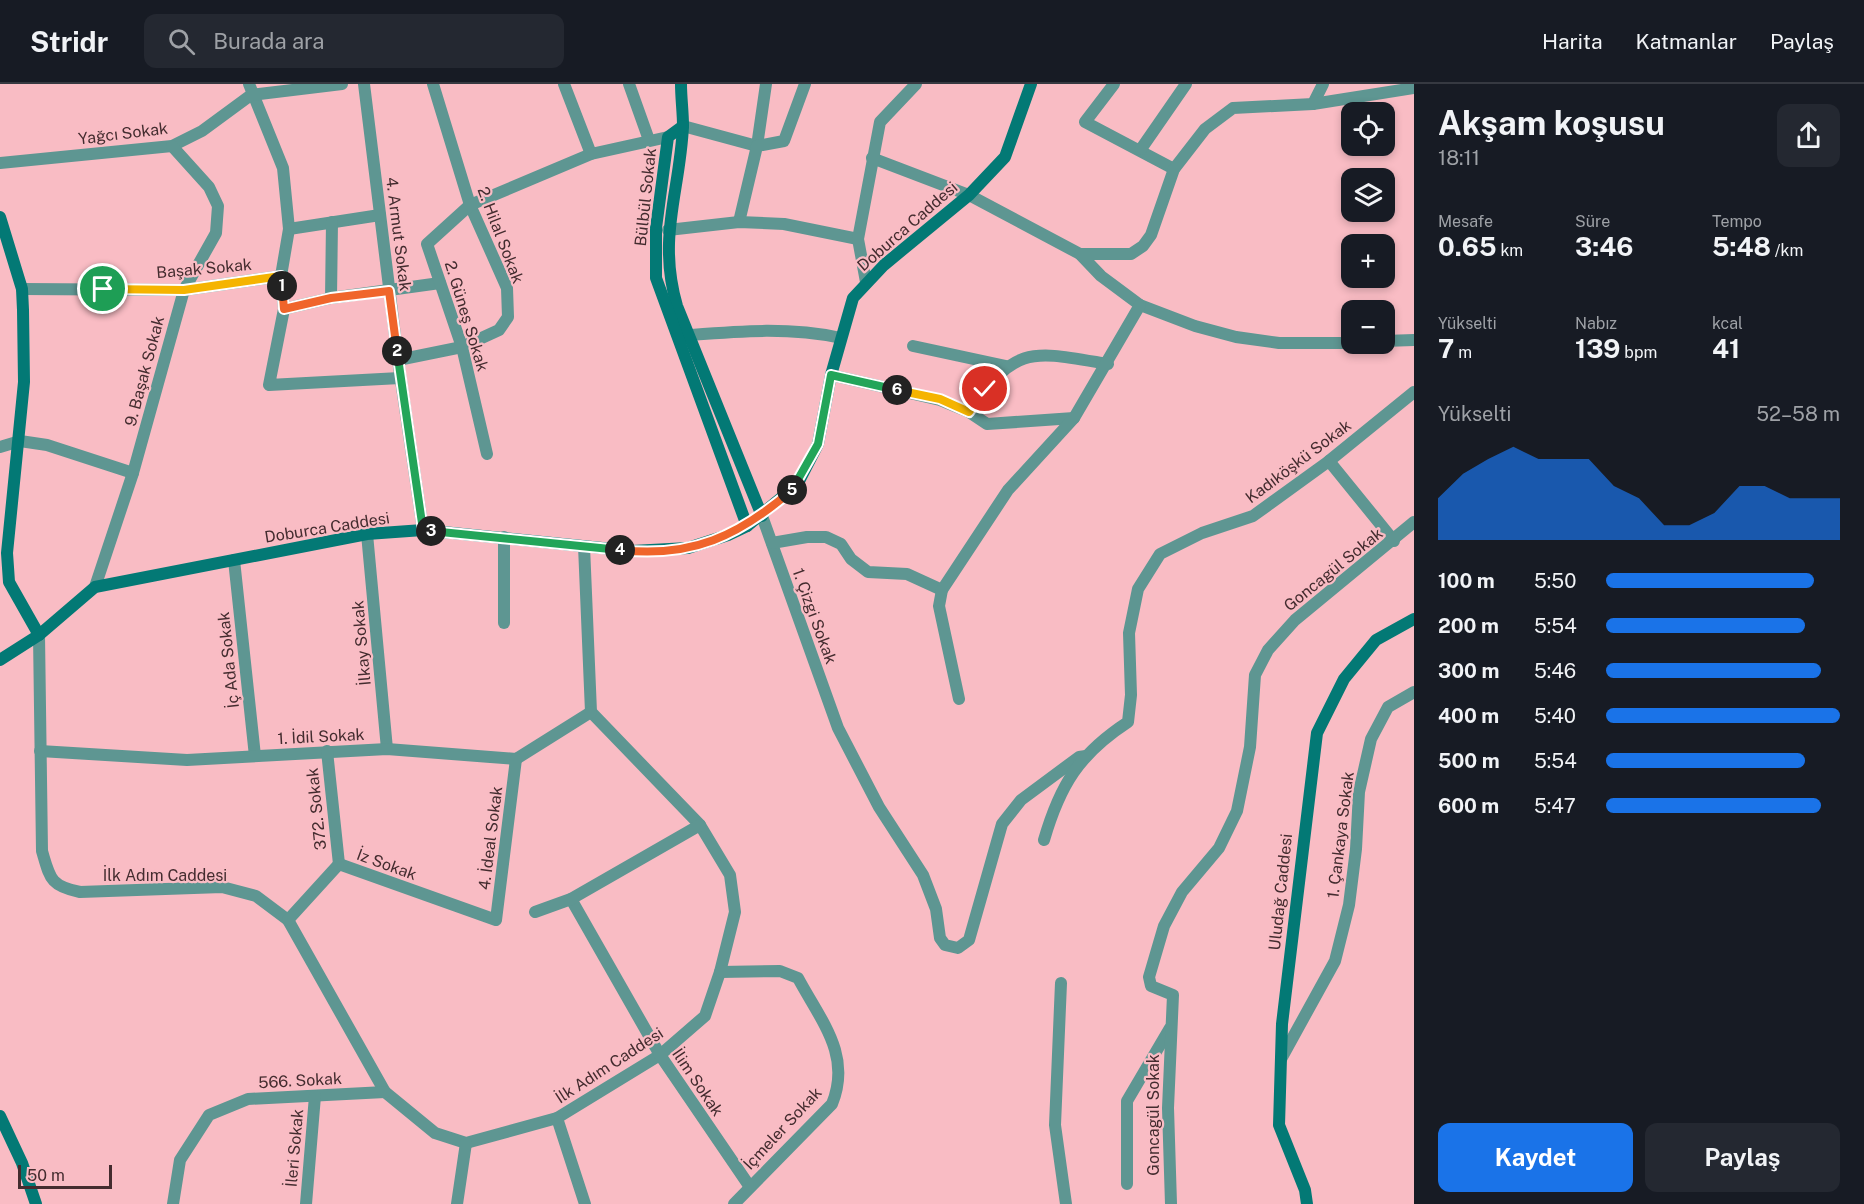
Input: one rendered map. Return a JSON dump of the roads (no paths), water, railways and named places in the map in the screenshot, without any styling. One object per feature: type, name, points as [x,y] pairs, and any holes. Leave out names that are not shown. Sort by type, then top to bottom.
[{"type":"main road","points":[[681,84],[683,126]]},
{"type":"main road","name":"Doburca Caddesi","points":[[0,660],[39,635],[95,587],[367,534],[423,530],[632,551],[688,548],[747,526],[797,485],[818,444],[831,375],[853,298],[866,282],[969,195],[1005,157],[1031,84]]},
{"type":"main road","name":"Bülbül Sokak","points":[[683,126],[668,137],[656,228],[656,278],[762,516]]},
{"type":"main road","name":"Bülbül Sokak","points":[[683,126],[668,231],[669,277],[684,337],[747,526]]},
{"type":"main road","points":[[0,217],[22,289],[24,363],[20,441],[7,553],[9,582],[39,635]]},
{"type":"main road","name":"Uludağ Caddesi","points":[[1307,1204],[1305,1190],[1279,1125],[1282,1024],[1317,733],[1344,679],[1377,640],[1414,619]]},
{"type":"main road","points":[[0,1116],[22,1163],[36,1204]]},
{"type":"street","name":"Yağcı Sokak","points":[[0,163],[172,146],[202,131],[250,90],[342,84]]},
{"type":"street","name":"4. Armut Sokak","points":[[364,84],[400,378],[423,530]]},
{"type":"street","name":"2. Hilal Sokak","points":[[398,360],[462,347],[499,330],[508,317],[507,288],[470,205],[433,84]]},
{"type":"street","points":[[564,84],[591,154]]},
{"type":"street","points":[[629,84],[649,140]]},
{"type":"street","points":[[739,222],[757,146],[766,84]]},
{"type":"street","points":[[683,126],[757,146],[784,141],[805,84]]},
{"type":"street","points":[[866,282],[858,239],[880,122],[916,84]]},
{"type":"street","points":[[1114,84],[1085,123],[1141,149],[1174,169]]},
{"type":"street","points":[[1141,149],[1186,84]]},
{"type":"street","points":[[1314,104],[1323,84]]},
{"type":"street","points":[[1080,254],[1131,254],[1143,246],[1152,235],[1174,169],[1204,129],[1233,108],[1314,104],[1414,88]]},
{"type":"street","points":[[250,90],[282,168],[289,229],[281,276],[284,309],[269,385],[400,378]]},
{"type":"street","points":[[470,205],[591,154],[668,137]]},
{"type":"street","name":"9. Başak Sokak","points":[[95,587],[133,473],[184,290],[216,233],[218,206],[209,187],[172,146]]},
{"type":"street","points":[[872,158],[969,195],[1080,254],[1101,276],[1140,305],[1195,326],[1236,337],[1279,344],[1341,345]]},
{"type":"street","name":"2. Güneş Sokak","points":[[470,205],[427,244],[462,347],[488,454]]},
{"type":"street","points":[[289,229],[380,215]]},
{"type":"street","points":[[331,298],[332,222]]},
{"type":"street","points":[[668,231],[739,222],[784,224],[858,239]]},
{"type":"street","name":"Başak Sokak","points":[[22,289],[184,290],[281,276]]},
{"type":"street","points":[[284,309],[331,298],[440,283]]},
{"type":"street","points":[[959,699],[939,606],[942,590],[1008,490],[1074,418],[1108,364],[1140,305]]},
{"type":"street","points":[[684,337],[758,329],[812,332],[840,338]]},
{"type":"street","points":[[1395,341],[1414,340]]},
{"type":"street","points":[[913,346],[1006,366]]},
{"type":"street","points":[[969,412],[985,389],[1006,366],[1033,354],[1108,364]]},
{"type":"street","points":[[831,375],[940,399],[969,412],[987,424],[1074,418]]},
{"type":"street","name":"Kadıköşkü Sokak","points":[[1044,840],[1053,807],[1074,768],[1103,738],[1128,722],[1131,695],[1129,633],[1138,590],[1160,554],[1202,533],[1253,516],[1329,461],[1414,392]]},
{"type":"street","points":[[0,447],[20,441],[47,445],[133,473]]},
{"type":"street","points":[[1329,461],[1394,541]]},
{"type":"street","name":"1. Çizgi Sokak","points":[[762,516],[838,728],[879,807],[922,875],[936,909],[940,938],[945,945],[953,948],[963,946],[969,940],[1002,824],[1021,800],[1079,757],[1086,756]]},
{"type":"street","name":"Goncagül Sokak","points":[[1171,1204],[1168,1120],[1173,995],[1151,986],[1149,976],[1164,926],[1182,892],[1219,848],[1237,811],[1250,747],[1255,675],[1269,650],[1295,620],[1394,541],[1414,522]]},
{"type":"street","name":"İlkay Sokak","points":[[367,534],[387,749]]},
{"type":"street","points":[[504,537],[504,623]]},
{"type":"street","points":[[772,543],[807,537],[826,537],[841,544],[851,559],[868,572],[907,574],[942,590]]},
{"type":"street","points":[[516,759],[591,712],[584,546]]},
{"type":"street","name":"İç Ada Sokak","points":[[234,560],[255,756]]},
{"type":"street","name":"İlk Adım Caddesi","points":[[39,635],[42,851],[50,879],[62,888],[80,892],[222,887],[256,896],[288,920],[385,1092],[435,1133],[466,1143],[557,1118],[660,1055],[705,1016],[720,972],[735,912],[730,875],[700,825],[591,712]]},
{"type":"street","name":"1. Çankaya Sokak","points":[[1281,1059],[1335,961],[1349,905],[1356,849],[1359,792],[1371,739],[1388,707],[1414,692]]},
{"type":"street","name":"1. İdil Sokak","points":[[40,751],[187,760],[387,749],[516,759]]},
{"type":"street","name":"372. Sokak","points":[[327,751],[339,864]]},
{"type":"street","name":"4. İdeal Sokak","points":[[496,920],[516,759]]},
{"type":"street","points":[[534,912],[571,899],[700,825]]},
{"type":"street","name":"İz Sokak","points":[[288,920],[339,864],[496,920]]},
{"type":"street","name":"İlim Sokak","points":[[571,899],[660,1055],[750,1187]]},
{"type":"street","name":"İçmeler Sokak","points":[[720,972],[780,971],[798,978],[839,1055],[839,1086],[832,1104],[734,1204]]},
{"type":"street","points":[[1061,983],[1055,1125],[1066,1204]]},
{"type":"street","name":"Goncagül Sokak","points":[[1127,1184],[1127,1101],[1170,1027]]},
{"type":"street","name":"566. Sokak","points":[[173,1204],[180,1160],[209,1115],[248,1099],[385,1092]]},
{"type":"street","name":"İleri Sokak","points":[[306,1204],[315,1096]]},
{"type":"street","points":[[557,1118],[585,1204]]},
{"type":"street","points":[[458,1204],[466,1143]]}]
